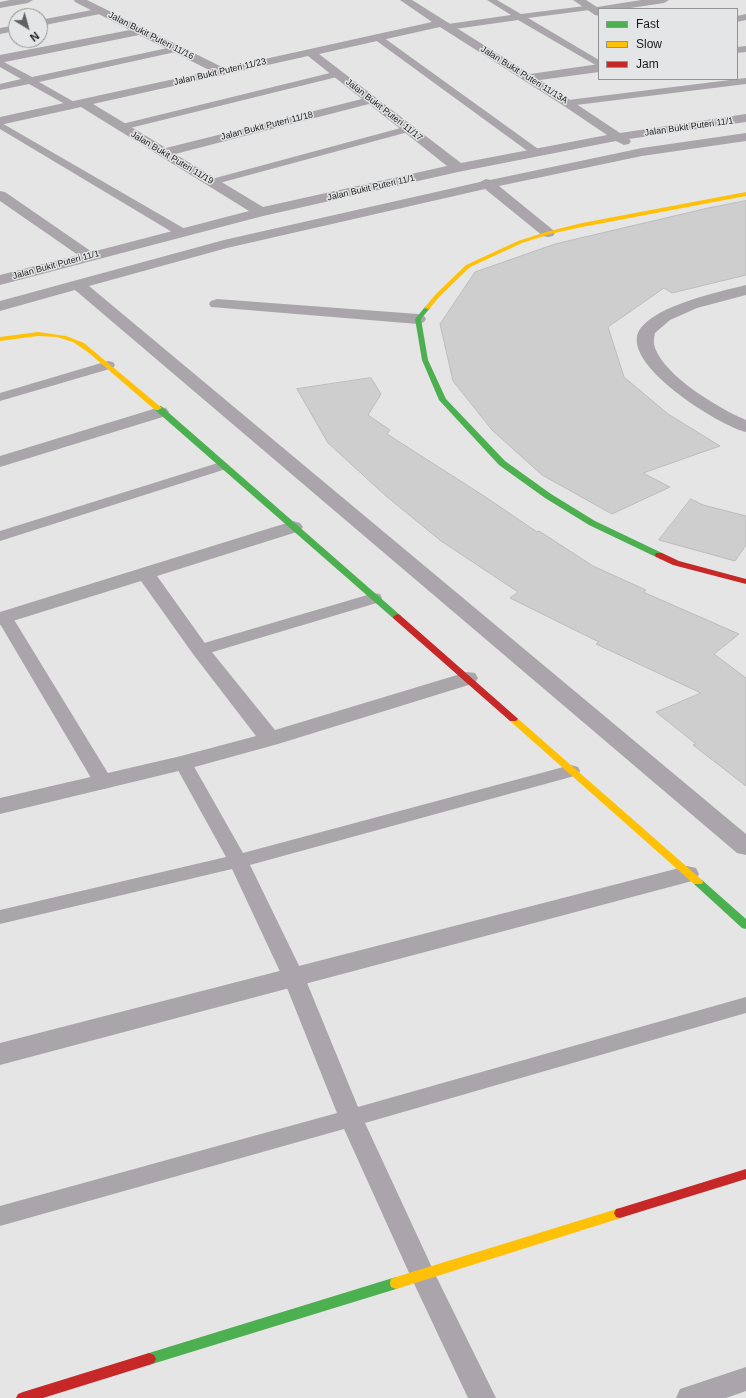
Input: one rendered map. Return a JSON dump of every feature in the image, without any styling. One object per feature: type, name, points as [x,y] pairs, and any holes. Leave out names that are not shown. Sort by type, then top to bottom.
[{"type":"street","points":[[0,5],[28,0]]},
{"type":"street","name":"Jalan Bukit Puteri 11/16","points":[[79,0],[223,72]]},
{"type":"street","name":"Jalan Bukit Puteri 11/13A","points":[[405,0],[642,152]]},
{"type":"street","points":[[578,0],[597,10]]},
{"type":"street","points":[[610,8],[664,0]]},
{"type":"street","name":"Jalan Bukit Puteri 11/23","points":[[0,122],[377,37],[444,25]]},
{"type":"street","points":[[0,59],[140,31]]},
{"type":"street","name":"Jalan Bukit Puteri 11/17","points":[[310,52],[458,168]]},
{"type":"street","points":[[528,78],[598,68]]},
{"type":"street","name":"Jalan Bukit Puteri 11/18","points":[[163,153],[371,100]]},
{"type":"street","name":"Jalan Bukit Puteri 11/19","points":[[78,104],[122,127],[261,212]]},
{"type":"street","name":"Jalan Bukit Puteri 11/1","points":[[0,280],[261,212],[458,168],[617,137],[746,118]]},
{"type":"street","points":[[0,306],[224,244],[486,183],[642,152],[746,136]]},
{"type":"street","points":[[486,183],[548,233]]},
{"type":"street","points":[[746,194],[548,233],[491,254],[468,266],[438,295],[418,319],[425,360],[443,400],[502,463],[548,496],[592,523],[676,563],[746,582]]},
{"type":"street","points":[[0,195],[90,257]]},
{"type":"street","points":[[79,284],[746,847]]},
{"type":"street","points":[[746,290],[691,306],[664,317],[647,331],[645,346],[654,362],[676,385],[708,407],[746,427]]},
{"type":"street","points":[[217,304],[418,319]]},
{"type":"street","points":[[0,339],[12,336],[41,333],[62,337],[77,342],[108,366],[466,678],[746,925]]},
{"type":"street","points":[[0,462],[160,412]]},
{"type":"street","points":[[3,619],[293,527]]},
{"type":"street","points":[[145,573],[200,650],[270,739]]},
{"type":"street","points":[[0,806],[104,783],[183,763],[270,739],[466,678]]},
{"type":"street","points":[[0,1054],[687,874]]},
{"type":"street","points":[[23,1398],[746,1174]]},
{"type":"lane","points":[[492,0],[598,63]]},
{"type":"lane","points":[[444,25],[597,10]]},
{"type":"lane","points":[[48,21],[102,11]]},
{"type":"lane","points":[[377,37],[537,153]]},
{"type":"lane","points":[[0,87],[177,49]]},
{"type":"lane","points":[[0,64],[30,81],[78,104]]},
{"type":"lane","points":[[122,127],[338,74]]},
{"type":"lane","points":[[568,104],[737,81],[746,89]]},
{"type":"lane","points":[[0,125],[181,232]]},
{"type":"lane","points":[[212,182],[408,129]]},
{"type":"lane","points":[[0,397],[108,366]]},
{"type":"lane","points":[[0,536],[221,466]]},
{"type":"lane","points":[[200,650],[374,598]]},
{"type":"lane","points":[[3,619],[104,783]]},
{"type":"lane","points":[[183,763],[238,861],[294,978],[351,1118],[423,1275],[482,1398]]},
{"type":"lane","points":[[0,917],[238,861],[571,771]]},
{"type":"lane","points":[[0,1216],[351,1118],[746,1005]]},
{"type":"lane","points":[[690,1398],[746,1378]]},
{"type":"building","points":[[746,201],[746,275],[672,293],[664,288],[608,327],[624,377],[668,414],[720,446],[643,473],[670,487],[612,514],[542,475],[492,430],[453,381],[440,324],[475,272],[555,244],[708,208]]},
{"type":"building","points":[[371,378],[381,394],[368,415],[390,430],[387,434],[537,532],[539,531],[593,566],[646,590],[643,592],[739,634],[714,654],[746,678],[746,786],[693,745],[696,744],[656,712],[701,693],[596,644],[599,642],[510,598],[518,592],[441,541],[386,496],[328,443],[297,389]]},
{"type":"building","points":[[691,499],[703,505],[746,516],[746,545],[735,561],[659,540]]},
{"type":"traffic: fast","points":[[427,308],[418,319],[425,360],[443,400],[502,463],[548,496],[592,523],[659,555]]},
{"type":"traffic: fast","points":[[158,408],[397,617]]},
{"type":"traffic: fast","points":[[698,882],[746,925]]},
{"type":"traffic: fast","points":[[149,1359],[396,1283]]},
{"type":"traffic: slow","points":[[427,308],[438,295],[468,266],[520,242],[548,233],[582,225],[746,194]]},
{"type":"traffic: slow","points":[[0,339],[18,335],[47,334],[57,335],[75,341],[91,351],[158,408]]},
{"type":"traffic: slow","points":[[513,719],[698,882]]},
{"type":"traffic: slow","points":[[396,1283],[620,1213]]},
{"type":"traffic: jam","points":[[659,555],[676,563],[746,582]]},
{"type":"traffic: jam","points":[[397,617],[513,719]]},
{"type":"traffic: jam","points":[[620,1213],[746,1174]]},
{"type":"traffic: jam","points":[[23,1398],[149,1359]]}]
